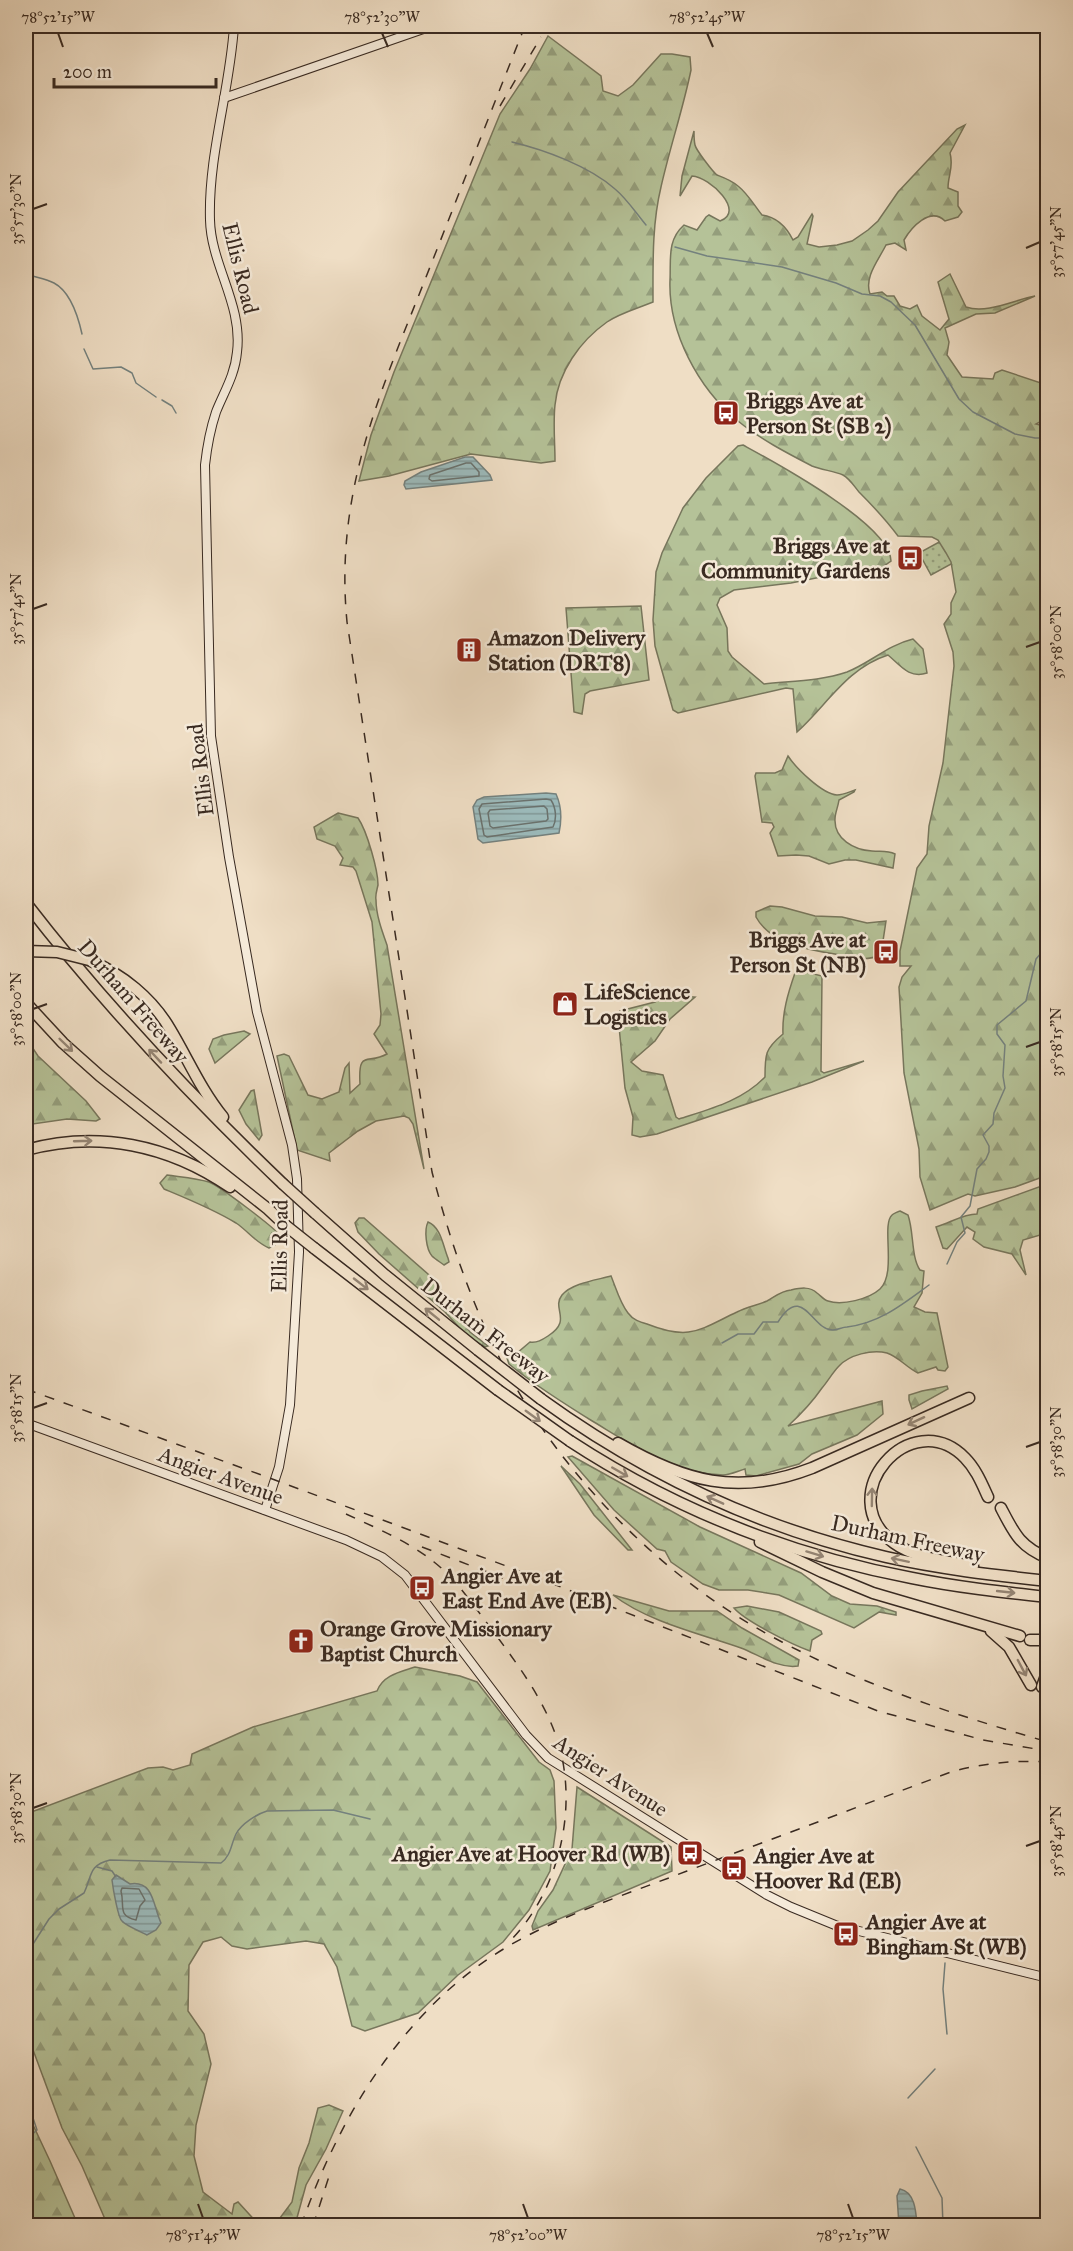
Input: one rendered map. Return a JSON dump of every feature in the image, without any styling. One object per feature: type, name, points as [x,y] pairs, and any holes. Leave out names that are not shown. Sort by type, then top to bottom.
[{"type":"highway","name":"Durham Freeway","points":[[26,903],[90,983],[145,1045],[196,1099],[271,1172],[399,1287],[541,1399],[597,1439],[646,1467],[705,1496],[772,1524],[830,1543],[896,1559],[974,1573],[1044,1581]]},
{"type":"highway","points":[[26,951],[57,952],[89,960],[122,978],[139,992],[170,1028],[211,1102],[271,1172]]},
{"type":"highway","name":"Durham Freeway","points":[[26,1003],[63,1043],[100,1076],[314,1248],[498,1389],[570,1441],[631,1478],[720,1522],[796,1548],[883,1572],[941,1584],[1047,1597]]},
{"type":"highway","points":[[26,1149],[57,1143],[93,1141],[152,1149],[198,1167],[252,1202],[268,1209]]},
{"type":"highway","points":[[541,1399],[668,1469],[702,1480],[735,1484],[769,1481],[801,1473],[969,1398]]},
{"type":"highway","points":[[988,1497],[976,1471],[963,1455],[946,1445],[928,1442],[904,1447],[887,1459],[875,1477],[871,1498],[873,1514],[880,1527],[889,1539],[901,1548],[922,1555],[1044,1581]]},
{"type":"highway","points":[[1001,1508],[1021,1542],[1030,1550],[1047,1558]]},
{"type":"highway","points":[[720,1522],[847,1583],[897,1601],[1025,1638],[1047,1640]]},
{"type":"highway","points":[[980,1625],[995,1634],[1009,1647],[1036,1686],[1047,1670]]},
{"type":"main road","name":"Ellis Road","points":[[234,26],[215,158],[210,219],[212,236],[234,308],[238,341],[234,372],[209,435],[205,465],[211,736],[229,857],[258,1012],[295,1162],[300,1232],[288,1416],[279,1467],[265,1510]]},
{"type":"main road","points":[[224,98],[432,26]]},
{"type":"main road","name":"Angier Avenue","points":[[26,1423],[265,1510],[376,1554],[397,1568],[415,1587],[526,1735],[548,1758],[767,1894],[791,1907],[835,1925],[1047,1978]]},
{"type":"green space","points":[[548,36],[601,76],[603,91],[618,96],[633,85],[661,54],[690,57],[691,70],[688,85],[658,201],[654,244],[653,302],[607,322],[588,338],[572,358],[561,381],[555,405],[555,461],[541,463],[471,454],[389,476],[359,481],[371,435],[394,372],[500,114],[530,69]]},
{"type":"green space","points":[[965,125],[950,153],[948,188],[958,192],[958,206],[962,212],[958,217],[945,221],[933,216],[922,220],[904,240],[906,250],[895,243],[886,245],[870,275],[869,288],[870,294],[882,292],[887,296],[894,296],[900,306],[910,309],[917,305],[922,316],[940,330],[949,319],[938,282],[950,274],[966,307],[992,308],[1035,296],[995,313],[976,314],[945,328],[949,342],[947,355],[962,377],[993,379],[995,373],[1002,370],[1047,385],[1047,418],[1036,424],[1048,427],[1048,1175],[1015,1187],[975,1196],[968,1194],[930,1210],[920,1177],[919,1149],[904,1073],[899,987],[902,977],[911,966],[900,966],[900,951],[917,868],[927,854],[929,826],[943,763],[954,666],[953,652],[944,624],[951,614],[951,603],[956,592],[951,562],[938,540],[932,537],[898,536],[845,477],[812,466],[783,451],[746,428],[724,408],[698,376],[680,339],[671,300],[670,257],[672,243],[684,225],[697,230],[709,215],[720,221],[727,217],[729,210],[727,203],[716,188],[692,176],[680,196],[682,176],[694,131],[696,148],[715,173],[738,186],[762,215],[780,223],[793,240],[798,237],[812,214],[807,244],[819,247],[852,241],[868,230],[878,221],[898,192],[957,129]]},
{"type":"green space","points":[[743,445],[803,479],[852,513],[886,546],[891,561],[878,570],[860,567],[847,568],[826,576],[791,583],[734,590],[720,598],[717,605],[727,628],[728,651],[732,657],[764,684],[806,680],[847,672],[895,645],[913,639],[923,649],[927,673],[910,673],[888,655],[874,661],[838,688],[797,732],[793,689],[786,688],[678,713],[673,710],[655,646],[653,620],[656,572],[662,553],[683,508],[706,478],[738,446]]},
{"type":"green space","points":[[941,541],[953,563],[931,575],[919,553]]},
{"type":"green space","points":[[641,606],[649,680],[590,691],[585,694],[582,714],[574,712],[566,608]]},
{"type":"green space","points":[[788,756],[803,773],[831,794],[844,794],[855,790],[839,800],[835,814],[838,832],[852,846],[895,854],[893,868],[856,860],[829,864],[809,856],[778,856],[770,833],[774,827],[772,823],[762,822],[755,776],[756,773],[775,773],[782,770]]},
{"type":"green space","points":[[338,813],[358,818],[374,861],[378,878],[377,911],[387,945],[424,1169],[413,1124],[409,1118],[404,1116],[376,1121],[358,1131],[329,1153],[330,1161],[297,1150],[277,1056],[284,1054],[289,1056],[308,1095],[322,1099],[339,1092],[345,1068],[349,1063],[350,1093],[360,1084],[362,1062],[387,1054],[374,1034],[380,1025],[381,1014],[372,922],[356,871],[353,867],[340,865],[343,858],[335,846],[317,839],[314,827]]},
{"type":"green space","points":[[770,906],[815,916],[842,917],[867,923],[886,921],[881,954],[870,958],[858,958],[791,944],[770,933],[756,917],[756,912]]},
{"type":"green space","points":[[798,970],[822,976],[821,1071],[824,1073],[864,1061],[812,1082],[657,1134],[640,1137],[632,1135],[633,1117],[625,1088],[618,1016],[620,1011],[655,1002],[666,995],[695,997],[670,1019],[655,1041],[631,1062],[642,1071],[663,1075],[676,1117],[679,1119],[736,1098],[765,1077],[767,1052],[783,1034],[786,1003]]},
{"type":"green space","points":[[244,1031],[250,1034],[215,1063],[209,1049],[213,1039]]},
{"type":"green space","points":[[26,1038],[38,1056],[86,1101],[100,1119],[96,1121],[67,1119],[26,1125]]},
{"type":"green space","points":[[254,1090],[262,1135],[259,1140],[246,1124],[239,1110]]},
{"type":"green space","points":[[167,1175],[215,1185],[276,1231],[279,1235],[278,1242],[269,1248],[227,1218],[164,1189],[160,1183]]},
{"type":"green space","points":[[1047,1184],[1047,1233],[1023,1240],[1020,1250],[1026,1275],[1012,1254],[984,1247],[973,1239],[975,1232],[967,1227],[947,1249],[943,1248],[936,1227],[977,1214],[978,1209]]},
{"type":"green space","points":[[900,1211],[908,1215],[917,1265],[920,1270],[924,1271],[922,1293],[914,1307],[925,1312],[937,1313],[948,1367],[945,1371],[938,1370],[936,1367],[918,1373],[891,1355],[881,1352],[861,1354],[843,1362],[802,1413],[788,1426],[882,1401],[883,1414],[857,1435],[812,1454],[799,1464],[756,1476],[746,1475],[745,1469],[723,1475],[686,1469],[636,1447],[538,1386],[509,1364],[507,1358],[509,1355],[517,1353],[530,1342],[542,1340],[559,1325],[561,1320],[559,1300],[566,1291],[578,1285],[611,1276],[623,1305],[632,1317],[674,1332],[703,1328],[781,1293],[798,1289],[811,1289],[825,1300],[840,1303],[862,1299],[875,1293],[885,1282],[888,1272],[889,1220],[892,1215]]},
{"type":"green space","points":[[359,1218],[364,1218],[428,1274],[452,1303],[470,1332],[488,1346],[485,1347],[467,1336],[445,1312],[379,1254],[358,1232],[355,1223]]},
{"type":"green space","points":[[428,1222],[436,1228],[441,1237],[449,1262],[444,1265],[432,1256],[428,1249],[426,1234]]},
{"type":"green space","points":[[947,1386],[948,1389],[912,1409],[909,1395]]},
{"type":"green space","points":[[572,1456],[700,1527],[801,1573],[832,1596],[850,1604],[877,1606],[896,1612],[896,1615],[879,1612],[854,1628],[779,1595],[748,1590],[719,1590],[703,1584],[671,1562],[665,1551],[657,1549],[614,1510],[568,1457]]},
{"type":"green space","points":[[561,1466],[580,1484],[632,1550],[628,1550],[594,1515]]},
{"type":"green space","points":[[613,1595],[669,1611],[717,1611],[799,1660],[798,1666],[776,1663],[741,1648],[658,1620]]},
{"type":"green space","points":[[747,1606],[779,1612],[821,1631],[822,1634],[812,1640],[810,1651],[758,1626],[734,1608]]},
{"type":"green space","points":[[415,1667],[460,1676],[477,1682],[539,1762],[550,1770],[554,1781],[556,1828],[550,1871],[529,1910],[503,1942],[458,1975],[418,2013],[365,2031],[352,2026],[337,1967],[324,1944],[306,1941],[247,1949],[232,1946],[221,1937],[203,1942],[189,1965],[188,2011],[204,2034],[211,2064],[196,2125],[194,2156],[203,2192],[232,2214],[234,2204],[238,2202],[259,2225],[277,2222],[292,2202],[299,2168],[309,2143],[318,2108],[329,2105],[343,2111],[306,2185],[295,2225],[108,2226],[82,2166],[62,2128],[26,2031],[26,1814],[148,1768],[163,1767],[173,1770],[190,1765],[192,1754],[253,1727],[377,1691],[383,1681]]},
{"type":"green space","points":[[577,1787],[671,1847],[672,1871],[533,1930],[532,1926],[538,1911],[553,1890],[572,1849]]},
{"type":"green space","points":[[26,2110],[50,2161],[78,2225],[26,2225]]},
{"type":"water","points":[[465,457],[473,457],[492,480],[406,489],[404,485],[405,481],[421,472]]},
{"type":"water","points":[[556,794],[558,799],[561,813],[559,833],[483,843],[478,839],[473,807],[477,800],[484,797]]},
{"type":"water","points":[[116,1875],[130,1884],[144,1886],[148,1890],[161,1923],[156,1930],[147,1935],[120,1919],[112,1880]]},
{"type":"water","points":[[900,2189],[912,2198],[917,2225],[899,2225],[897,2196]]},
{"type":"waterway","points":[[512,142],[552,154],[593,173],[619,193],[646,225]]},
{"type":"waterway","points":[[675,247],[707,256],[782,267],[836,283],[862,294],[880,296],[891,302],[915,325],[959,399],[973,412],[1015,434],[1048,438]]},
{"type":"waterway","points":[[26,274],[54,283],[65,292],[76,312],[82,334]]},
{"type":"waterway","points":[[84,349],[93,369],[121,367],[132,373],[136,383],[156,397]]},
{"type":"waterway","points":[[162,400],[172,406],[176,413]]},
{"type":"waterway","points":[[947,1264],[957,1242],[965,1233],[961,1217],[970,1206],[977,1169],[989,1152],[989,1146],[983,1135],[993,1124],[994,1113],[1005,1088],[1003,1076],[1005,1045],[997,1034],[997,1025],[1026,1001],[1036,959],[1048,945]]},
{"type":"waterway","points":[[722,1343],[738,1334],[754,1334],[763,1322],[778,1322],[787,1311],[794,1307],[801,1307],[826,1328],[835,1330],[859,1325],[891,1312],[929,1285]]},
{"type":"waterway","points":[[26,1955],[49,1919],[59,1909],[84,1893],[94,1868],[103,1862],[110,1860],[221,1863],[227,1857],[236,1834],[242,1827],[254,1817],[267,1811],[333,1810],[370,1819]]},
{"type":"waterway","points":[[97,1867],[112,1871],[116,1877]]},
{"type":"waterway","points":[[945,1963],[943,1989],[947,2034]]},
{"type":"waterway","points":[[26,2020],[32,2031],[26,2047]]},
{"type":"waterway","points":[[908,2098],[935,2069]]},
{"type":"waterway","points":[[26,2074],[32,2115],[37,2130],[26,2140]]},
{"type":"waterway","points":[[916,2147],[942,2198],[943,2226]]},
{"type":"railway","points":[[525,26],[395,354],[366,439],[355,482],[348,527],[345,573],[347,622],[432,1172],[446,1220],[479,1314],[500,1359],[524,1401],[551,1441],[582,1480],[651,1551],[688,1582],[728,1610],[802,1652],[905,1696],[1048,1742]]},
{"type":"railway","points":[[500,106],[541,37]]},
{"type":"railway","points":[[26,1389],[525,1573],[878,1711],[983,1740],[1048,1751]]},
{"type":"railway","points":[[346,1514],[392,1535],[434,1562],[450,1576],[527,1679],[556,1736],[563,1762],[566,1790],[565,1818],[560,1846],[541,1899],[526,1922],[508,1943]]},
{"type":"railway","points":[[422,1547],[503,1578]]},
{"type":"railway","points":[[301,2226],[317,2183],[337,2140],[385,2060],[447,1991],[483,1962],[523,1938],[584,1910],[951,1772],[999,1763],[1048,1762]]},
{"type":"railway","points":[[313,2226],[331,2170]]},
{"type":"place","name":"Briggs Ave at Person St (SB 2)","points":[[726,413]]},
{"type":"place","name":"Briggs Ave at Community Gardens","points":[[910,558]]},
{"type":"place","name":"Amazon Delivery Station (DRT8)","points":[[469,650]]},
{"type":"place","name":"Briggs Ave at Person St (NB)","points":[[886,952]]},
{"type":"place","name":"LifeScience Logistics","points":[[565,1004]]},
{"type":"place","name":"Angier Ave at East End Ave (EB)","points":[[422,1588]]},
{"type":"place","name":"Orange Grove Missionary Baptist Church","points":[[301,1641]]},
{"type":"place","name":"Angier Ave at Hoover Rd (WB)","points":[[690,1853]]},
{"type":"place","name":"Angier Ave at Hoover Rd (EB)","points":[[734,1868]]},
{"type":"place","name":"Angier Ave at Bingham St (WB)","points":[[846,1934]]}]
